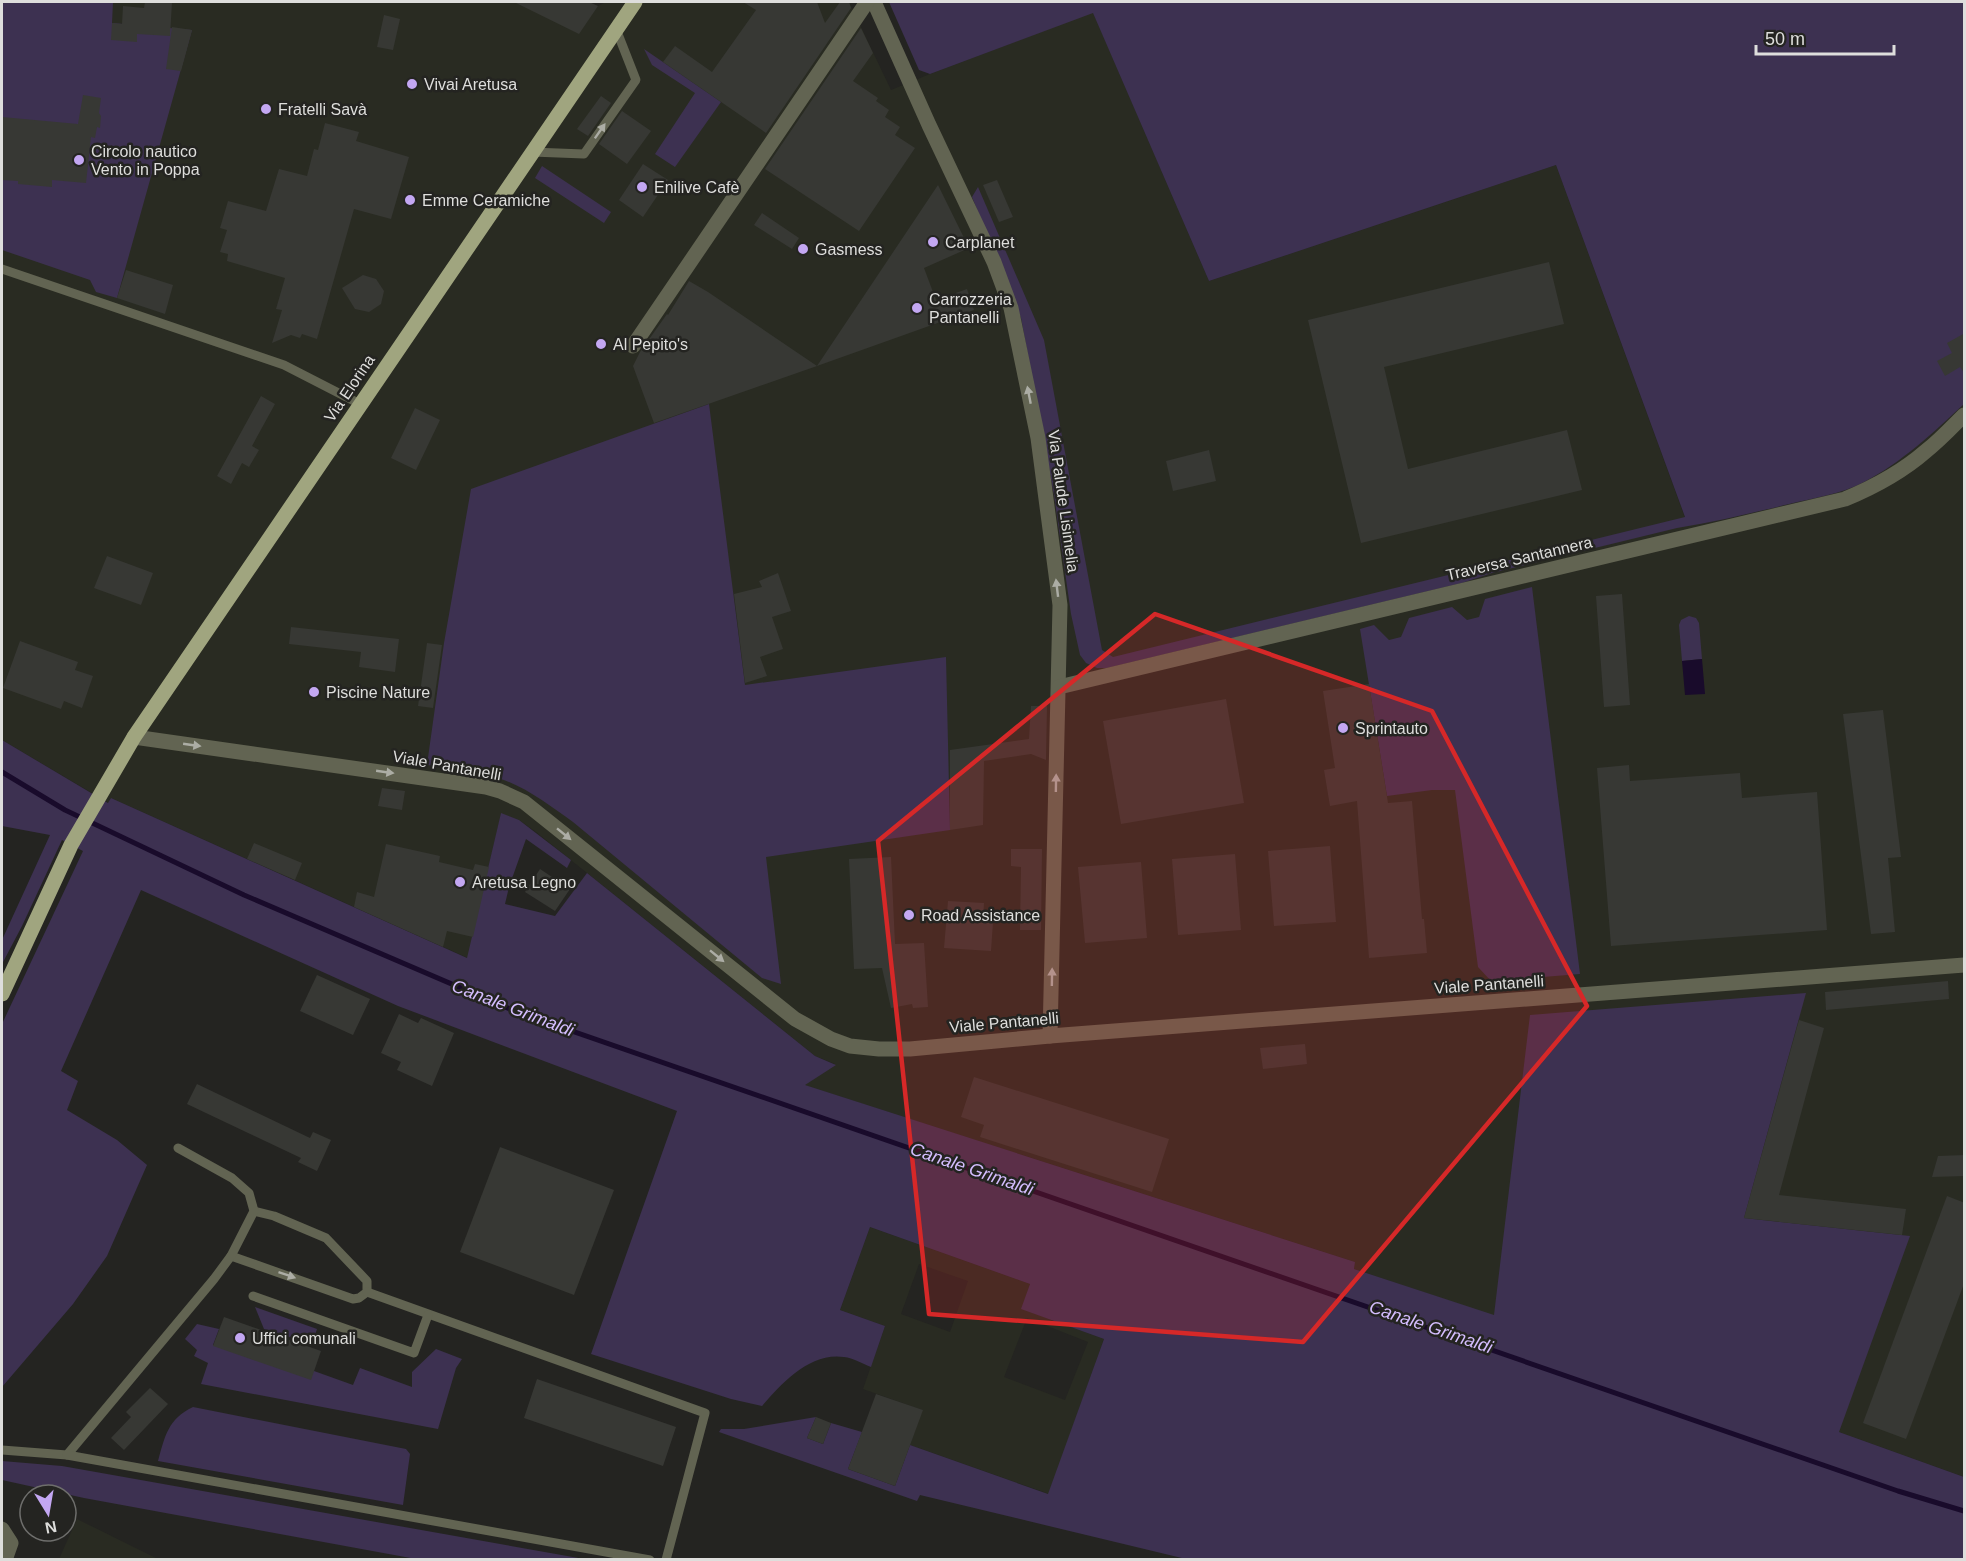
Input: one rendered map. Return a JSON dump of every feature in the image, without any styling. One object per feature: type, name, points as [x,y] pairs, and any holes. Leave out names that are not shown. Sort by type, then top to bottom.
[{"type":"main road","name":"Via Elorina","points":[[2,994],[71,845],[134,737],[634,2]]},
{"type":"street","points":[[633,346],[867,2]]},
{"type":"street","name":"Via Palude Lisimelia","points":[[874,2],[994,262],[1011,308],[1038,438],[1058,593],[1059,687],[1050,1036]]},
{"type":"street","name":"Traversa Santannera","points":[[1059,687],[1845,499],[1886,480],[1908,465],[1926,452],[1965,415]]},
{"type":"street","name":"Viale Pantanelli","points":[[134,737],[486,787],[500,791],[524,802],[795,1019],[831,1040],[879,1049],[910,1049],[1050,1036],[1965,965]]},
{"type":"street","points":[[2,1529],[11,1543],[5,1560]]},
{"type":"lane","points":[[532,152],[584,154],[636,80],[616,29]]},
{"type":"lane","points":[[2,268],[284,365],[360,404]]},
{"type":"lane","points":[[67,1455],[214,1279],[231,1256],[254,1211],[249,1193],[232,1178],[178,1148]]},
{"type":"lane","points":[[254,1211],[274,1216],[326,1238],[367,1281],[367,1292]]},
{"type":"lane","points":[[231,1256],[353,1299],[367,1292]]},
{"type":"lane","points":[[367,1292],[705,1413],[666,1560]]},
{"type":"lane","points":[[253,1296],[414,1353],[428,1315]]},
{"type":"lane","points":[[2,1450],[67,1455],[650,1560]]},
{"type":"highlighted area","points":[[1155,614],[1432,711],[1587,1006],[1303,1342],[929,1314],[878,841]]},
{"type":"shaded area","points":[[2,2],[588,2],[598,6],[606,2],[849,2],[891,90],[1093,12],[1209,281],[1556,165],[1685,518],[1964,386],[1964,1477],[1839,1432],[1354,1269],[1355,1262],[804,1085],[835,1064],[815,1056],[519,820],[501,814],[468,958],[111,798],[109,803],[2,740]]},
{"type":"shaded area","name":"Circolo nautico Vento in Poppa","points":[[2,2],[113,2],[112,23],[192,30],[117,298],[96,292],[90,280],[2,250]]},
{"type":"shaded area","points":[[889,2],[1964,2],[1964,404],[1891,466],[1864,482],[1837,493],[1677,528],[1492,573],[1462,583],[1107,668],[1097,668],[1086,663],[1080,655],[1071,614],[1054,495],[1021,318],[972,197],[978,187],[1044,340],[1102,650],[1113,657],[1685,517],[1556,165],[1209,281],[1093,13],[930,74],[919,70]]},
{"type":"shaded area","points":[[644,49],[721,102],[675,167],[655,154],[695,93],[652,65]]},
{"type":"shaded area","points":[[542,166],[611,212],[604,223],[535,178]]},
{"type":"shaded area","points":[[709,404],[745,685],[946,657],[950,830],[766,857],[781,984],[762,978],[573,822],[532,794],[499,778],[427,765],[444,643],[471,489]]},
{"type":"shaded area","points":[[1532,587],[1580,974],[1491,981],[1478,967],[1455,790],[1432,790],[1387,796],[1360,629],[1374,625],[1389,640],[1401,637],[1409,618],[1452,607],[1467,620],[1479,617],[1485,599]]},
{"type":"shaded area","points":[[1689,616],[1696,618],[1699,623],[1702,659],[1682,661],[1679,625],[1681,620]]},
{"type":"shaded area","points":[[1702,659],[1705,694],[1685,695],[1682,661]]},
{"type":"shaded area","points":[[2,740],[108,803],[111,798],[467,958],[501,813],[519,820],[571,860],[567,868],[526,839],[505,904],[555,916],[587,873],[815,1056],[836,1065],[805,1085],[1355,1262],[1354,1269],[1494,1315],[1530,1015],[1806,993],[1744,1218],[1910,1236],[1839,1432],[1964,1477],[1964,1559],[1186,1559],[920,1495],[917,1501],[719,1432],[721,1429],[744,1429],[816,1417],[807,1438],[823,1444],[831,1423],[862,1432],[848,1469],[895,1486],[910,1445],[1048,1494],[1104,1339],[1021,1309],[1030,1284],[870,1227],[840,1310],[885,1326],[871,1367],[844,1357],[820,1359],[808,1364],[788,1379],[762,1406],[731,1399],[591,1354],[677,1111],[398,1006],[141,890],[61,1071],[78,1081],[67,1110],[117,1140],[147,1165],[107,1256],[73,1304],[2,1387],[2,1024],[83,851],[62,840],[2,964],[2,940],[50,835],[2,826]]},
{"type":"shaded area","points":[[870,1227],[1030,1284],[1022,1309],[1104,1339],[1049,1494],[910,1445],[922,1410],[863,1389],[885,1326],[840,1310]],"holes":[[[919,1264],[968,1281],[950,1332],[901,1314]],[[1027,1318],[1088,1342],[1065,1400],[1004,1377]]]},
{"type":"shaded area","points":[[255,1307],[317,1329],[312,1344],[264,1329]]},
{"type":"shaded area","points":[[197,1324],[219,1329],[213,1345],[314,1371],[353,1385],[360,1368],[412,1387],[412,1372],[436,1349],[462,1359],[456,1368],[438,1429],[201,1384],[208,1363],[194,1356],[197,1350],[185,1339]]},
{"type":"shaded area","points":[[193,1407],[406,1449],[410,1454],[403,1505],[158,1461],[169,1429],[178,1417]]},
{"type":"shaded area","points":[[2,1461],[62,1466],[584,1559],[416,1559],[78,1497],[78,1483],[18,1484],[2,1480]]},
{"type":"shaded area","points":[[78,1519],[158,1559],[59,1559],[66,1543],[78,1543]]},
{"type":"building","points":[[145,2],[172,2],[170,36],[137,34],[137,42],[111,40],[112,23],[122,24],[123,6],[144,8]]},
{"type":"building","points":[[514,2],[589,2],[598,6],[579,34]]},
{"type":"building","points":[[743,2],[817,2],[825,23],[840,2],[849,2],[851,8],[766,133],[663,62],[675,46],[712,72],[756,10]]},
{"type":"building","points":[[384,15],[400,19],[393,50],[377,47]]},
{"type":"building","points":[[172,27],[192,30],[181,71],[166,69]]},
{"type":"building","points":[[861,28],[873,53],[853,81],[878,98],[876,101],[889,110],[885,117],[900,127],[895,135],[915,148],[859,231],[765,169]]},
{"type":"building","points":[[83,95],[101,98],[100,128],[97,127],[95,138],[91,137],[86,183],[52,180],[52,187],[2,180],[2,117],[78,124]]},
{"type":"building","points":[[601,96],[611,103],[588,136],[577,129]]},
{"type":"building","points":[[622,111],[651,131],[627,164],[599,144]]},
{"type":"building","points":[[325,123],[359,132],[356,141],[409,157],[391,219],[354,209],[317,339],[302,334],[300,338],[291,335],[272,343],[282,310],[276,309],[285,278],[227,261],[228,254],[220,252],[227,230],[220,228],[228,201],[266,211],[279,169],[307,176],[314,149],[318,150]]},
{"type":"building","points":[[643,164],[668,180],[643,217],[619,200]]},
{"type":"building","points":[[997,180],[1013,217],[999,222],[983,185]]},
{"type":"building","points":[[938,185],[969,248],[924,268],[936,300],[967,289],[974,310],[817,366]]},
{"type":"building","points":[[762,213],[799,238],[792,249],[754,225]]},
{"type":"building","points":[[1549,262],[1564,324],[1384,367],[1408,469],[1567,430],[1582,490],[1361,543],[1308,320]]},
{"type":"building","points":[[126,270],[173,285],[165,314],[117,298]]},
{"type":"building","points":[[363,275],[376,279],[384,291],[381,304],[369,312],[355,309],[342,288]]},
{"type":"building","points":[[689,281],[817,366],[654,423],[633,366],[640,352],[668,315]]},
{"type":"building","points":[[1965,333],[1965,374],[1960,367],[1945,376],[1937,361],[1952,353],[1947,343]]},
{"type":"building","points":[[261,396],[275,404],[252,446],[259,450],[249,467],[242,463],[231,484],[217,476]]},
{"type":"building","points":[[415,408],[440,420],[416,470],[391,458]]},
{"type":"building","points":[[1209,450],[1216,481],[1173,491],[1166,461]]},
{"type":"building","points":[[107,556],[153,573],[141,605],[94,588]]},
{"type":"building","points":[[778,573],[791,611],[772,617],[783,649],[760,657],[767,676],[745,683],[734,594],[762,587],[759,581]]},
{"type":"building","points":[[1622,594],[1630,705],[1604,707],[1596,596]]},
{"type":"building","points":[[291,627],[399,639],[395,672],[359,667],[361,652],[289,644]]},
{"type":"building","points":[[20,641],[78,662],[75,670],[93,676],[82,708],[64,701],[61,709],[3,688]]},
{"type":"building","points":[[427,643],[442,645],[433,708],[418,706]]},
{"type":"building","points":[[1369,684],[1388,803],[1412,801],[1427,953],[1369,958],[1357,801],[1330,806],[1324,770],[1335,768],[1323,691]]},
{"type":"building","points":[[1226,699],[1244,803],[1121,824],[1103,721]]},
{"type":"building","points":[[1031,706],[1047,706],[1046,760],[1031,754],[984,761],[983,825],[950,830],[950,750],[1029,739]]},
{"type":"building","points":[[1883,710],[1901,857],[1888,858],[1895,932],[1871,934],[1843,714]]},
{"type":"building","points":[[1629,765],[1630,781],[1740,773],[1742,798],[1817,792],[1827,930],[1611,946],[1597,768]]},
{"type":"building","points":[[382,788],[405,791],[402,810],[378,806]]},
{"type":"building","points":[[254,843],[302,863],[295,880],[247,859]]},
{"type":"building","points":[[386,844],[440,856],[439,862],[473,870],[475,864],[489,867],[473,937],[447,931],[443,947],[354,907],[357,892],[374,897]]},
{"type":"building","points":[[1330,846],[1336,922],[1274,926],[1268,851]]},
{"type":"building","points":[[1011,849],[1042,849],[1041,930],[1020,930],[1021,867],[1011,866]]},
{"type":"building","points":[[1235,854],[1241,930],[1178,935],[1172,859]]},
{"type":"building","points":[[891,857],[895,944],[924,943],[928,1007],[913,1008],[912,1004],[891,1008],[882,968],[854,969],[849,859]]},
{"type":"building","points":[[1141,862],[1147,938],[1085,943],[1078,867]]},
{"type":"building","points":[[540,869],[570,889],[555,911],[525,892]]},
{"type":"building","points":[[948,901],[984,903],[983,921],[993,922],[991,951],[944,948]]},
{"type":"building","points":[[317,975],[370,999],[353,1035],[300,1011]]},
{"type":"building","points":[[1948,981],[1949,999],[1826,1010],[1825,992]]},
{"type":"building","points":[[399,1014],[418,1023],[421,1018],[454,1033],[432,1086],[397,1070],[401,1062],[381,1053]]},
{"type":"building","points":[[1799,1020],[1824,1028],[1779,1195],[1906,1209],[1902,1235],[1744,1218]]},
{"type":"building","points":[[1305,1044],[1307,1064],[1263,1069],[1260,1048]]},
{"type":"building","points":[[974,1077],[1169,1139],[1152,1192],[980,1137],[984,1125],[961,1117]]},
{"type":"building","points":[[197,1084],[310,1138],[313,1132],[331,1140],[317,1171],[298,1162],[301,1158],[187,1104]]},
{"type":"building","points":[[500,1147],[614,1190],[574,1295],[460,1252]]},
{"type":"building","points":[[1965,1155],[1965,1176],[1932,1177],[1938,1156]]},
{"type":"building","points":[[1947,1196],[1965,1203],[1965,1281],[1906,1439],[1863,1423]]},
{"type":"building","points":[[224,1317],[321,1351],[311,1380],[213,1346]]},
{"type":"building","points":[[537,1379],[676,1427],[663,1466],[524,1418]]},
{"type":"building","points":[[150,1388],[168,1404],[124,1450],[111,1438],[131,1417],[126,1412]]},
{"type":"building","points":[[876,1394],[923,1410],[895,1486],[848,1469]]},
{"type":"building","points":[[816,1417],[831,1423],[823,1444],[807,1438]]},
{"type":"waterway","name":"Canale Grimaldi","points":[[2,772],[65,810],[244,895],[517,1012],[1898,1491],[1964,1511]]},
{"type":"place","name":"Vivai Aretusa","points":[[412,84]]},
{"type":"place","name":"Fratelli Savà","points":[[266,109]]},
{"type":"place","name":"Circolo nautico Vento in Poppa","points":[[79,160]]},
{"type":"place","name":"Enilive Cafè","points":[[642,187]]},
{"type":"place","name":"Emme Ceramiche","points":[[410,200]]},
{"type":"place","name":"Carplanet","points":[[933,242]]},
{"type":"place","name":"Gasmess","points":[[803,249]]},
{"type":"place","name":"Carrozzeria Pantanelli","points":[[917,308]]},
{"type":"place","name":"Al Pepito's","points":[[601,344]]},
{"type":"place","name":"Piscine Nature","points":[[314,692]]},
{"type":"place","name":"Sprintauto","points":[[1343,728]]},
{"type":"place","name":"Aretusa Legno","points":[[460,882]]},
{"type":"place","name":"Road Assistance","points":[[909,915]]},
{"type":"place","name":"Uffici comunali","points":[[240,1338]]}]
